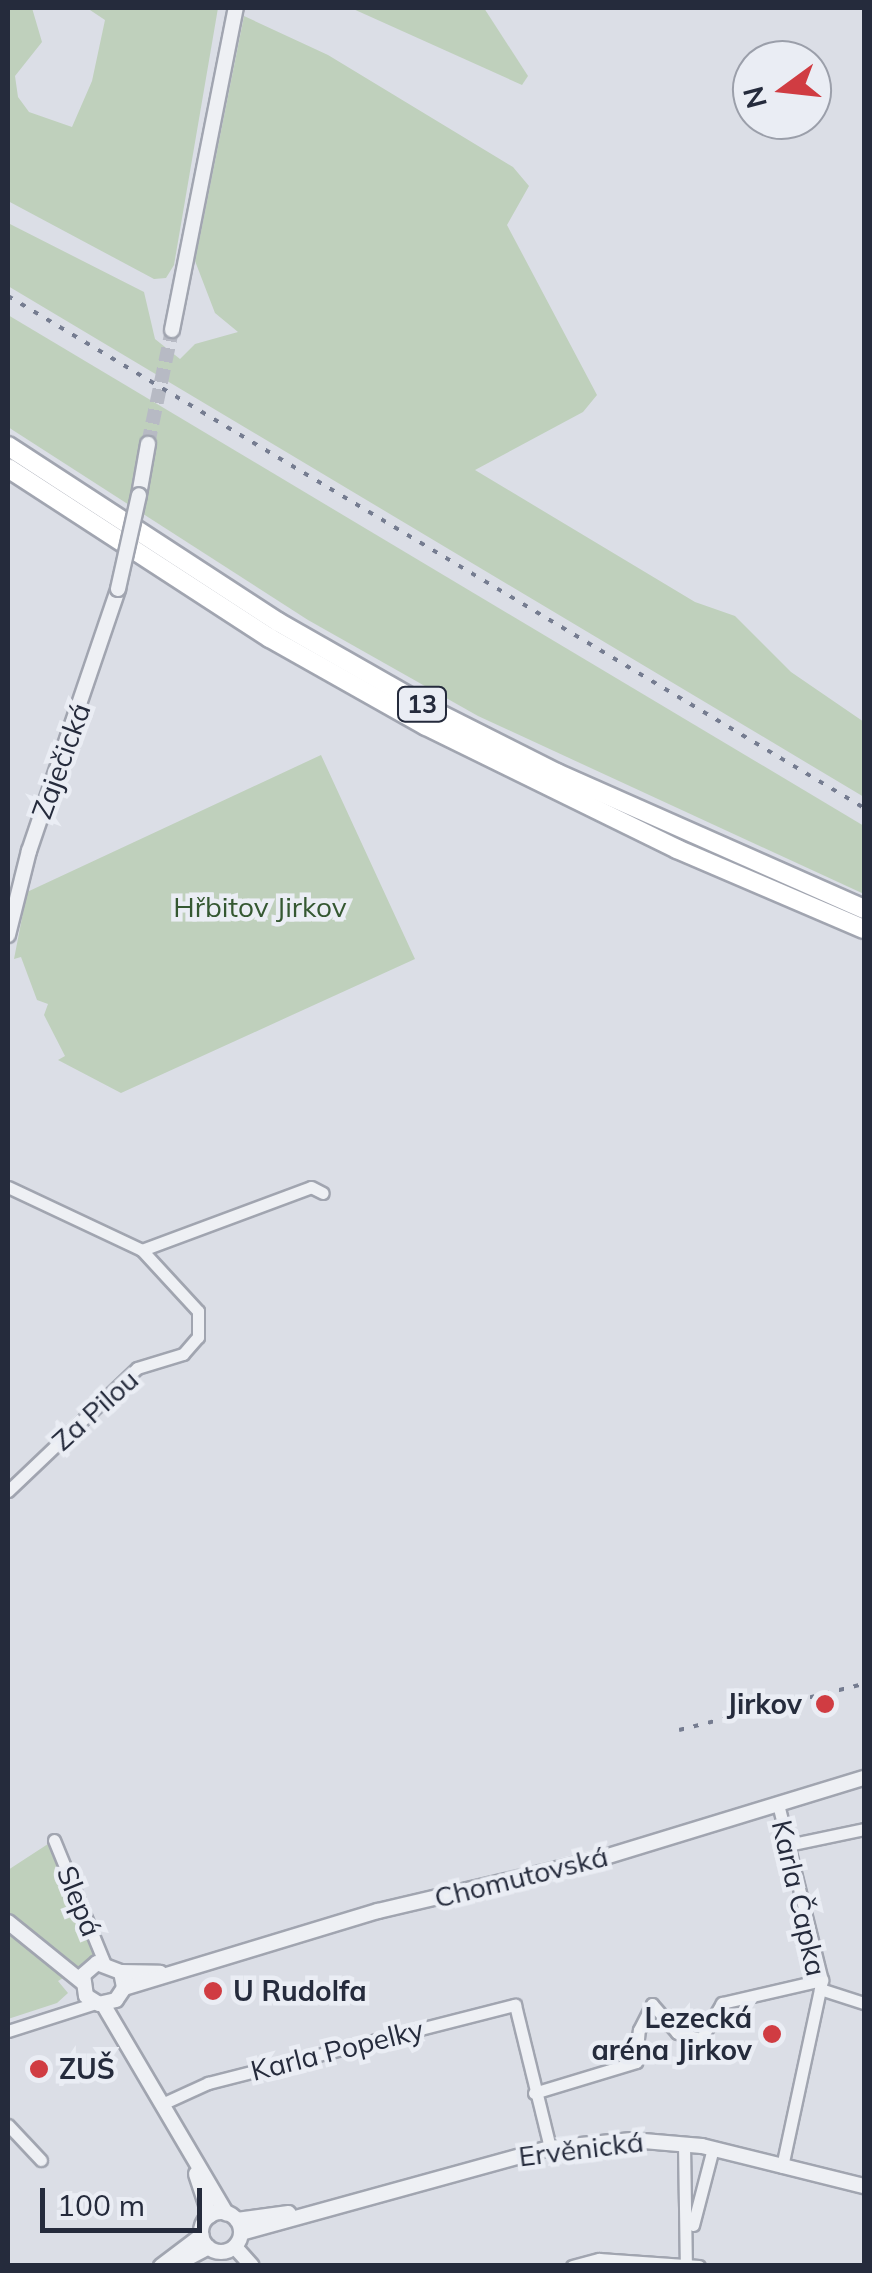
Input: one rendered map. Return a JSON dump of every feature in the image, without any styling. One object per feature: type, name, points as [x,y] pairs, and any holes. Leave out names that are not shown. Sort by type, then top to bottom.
[{"type":"highway","name":"13","points":[[8,446],[278,622],[434,711],[557,773],[864,909]]},
{"type":"highway","name":"13","points":[[8,468],[270,638],[426,726],[659,840],[864,928]]},
{"type":"street","points":[[172,330],[236,8]]},
{"type":"street","name":"Zaječická","points":[[8,934],[28,851],[118,588],[148,444]]},
{"type":"street","points":[[8,1187],[142,1250],[312,1187],[323,1193]]},
{"type":"street","name":"Za Pilou","points":[[8,1490],[137,1368],[182,1354],[198,1337],[193,1304],[142,1250]]},
{"type":"street","name":"Chomutovská","points":[[8,2031],[378,1911],[536,1877],[864,1778]]},
{"type":"street","name":"Karla Čapka","points":[[778,1804],[821,1985],[782,2167]]},
{"type":"street","points":[[788,1845],[864,1828]]},
{"type":"street","name":"Slepá","points":[[54,1840],[97,1964]]},
{"type":"street","points":[[8,1922],[100,2004],[235,2228],[252,2266]]},
{"type":"street","points":[[24,1935],[97,1964]]},
{"type":"street","name":"Chomutovská","points":[[62,2014],[97,1964],[121,1972],[176,1974]]},
{"type":"street","points":[[121,1972],[121,1993],[140,2068]]},
{"type":"street","points":[[550,2148],[534,2093],[636,2062],[639,2030],[652,2004],[677,2033],[700,2039],[722,2003],[821,1985],[864,2004]]},
{"type":"street","name":"Karla Popelky","points":[[162,2104],[208,2083],[515,2005],[534,2093]]},
{"type":"street","points":[[8,2125],[41,2160]]},
{"type":"street","name":"Ervěnická","points":[[235,2228],[550,2148],[644,2140],[712,2148],[864,2186]]},
{"type":"street","points":[[684,2144],[686,2265]]},
{"type":"street","points":[[688,2244],[712,2148]]},
{"type":"street","points":[[174,2266],[205,2241],[210,2216],[189,2155]]},
{"type":"street","points":[[210,2216],[235,2228]]},
{"type":"street","points":[[205,2241],[218,2252],[235,2228]]},
{"type":"street","points":[[161,2266],[205,2241]]},
{"type":"street","points":[[572,2266],[599,2259],[699,2266]]},
{"type":"green space","points":[[8,8],[32,8],[42,42],[15,76],[18,97],[29,112],[72,127],[92,81],[105,20],[87,8],[218,8],[174,265],[166,278],[154,279],[8,201]]},
{"type":"green space","points":[[351,8],[484,8],[528,76],[522,85]]},
{"type":"green space","points":[[244,16],[328,55],[513,167],[529,186],[507,225],[597,395],[583,412],[475,470],[695,602],[735,616],[791,672],[864,722],[864,797],[8,286],[8,223],[144,292],[155,339],[180,359],[195,344],[238,332],[215,313],[195,261]]},
{"type":"green space","points":[[8,315],[864,826],[864,894],[478,716],[308,620],[8,427]]},
{"type":"green space","name":"Hřbitov Jirkov","points":[[321,755],[415,959],[121,1093],[58,1060],[65,1056],[44,1015],[48,1004],[37,1000],[21,957],[14,959],[27,892]]},
{"type":"green space","points":[[51,1842],[99,1957],[58,1981],[68,1993],[57,2003],[8,2019],[8,1870]]},
{"type":"tunnel","points":[[148,444],[172,330]]},
{"type":"railway","points":[[8,296],[864,808]]},
{"type":"railway","points":[[679,1730],[864,1684]]},
{"type":"place","name":"Jirkov","points":[[825,1704]]},
{"type":"place","name":"U Rudolfa","points":[[213,1991]]},
{"type":"place","name":"Lezecká aréna Jirkov","points":[[772,2034]]},
{"type":"place","name":"ZUŠ","points":[[39,2069]]}]
